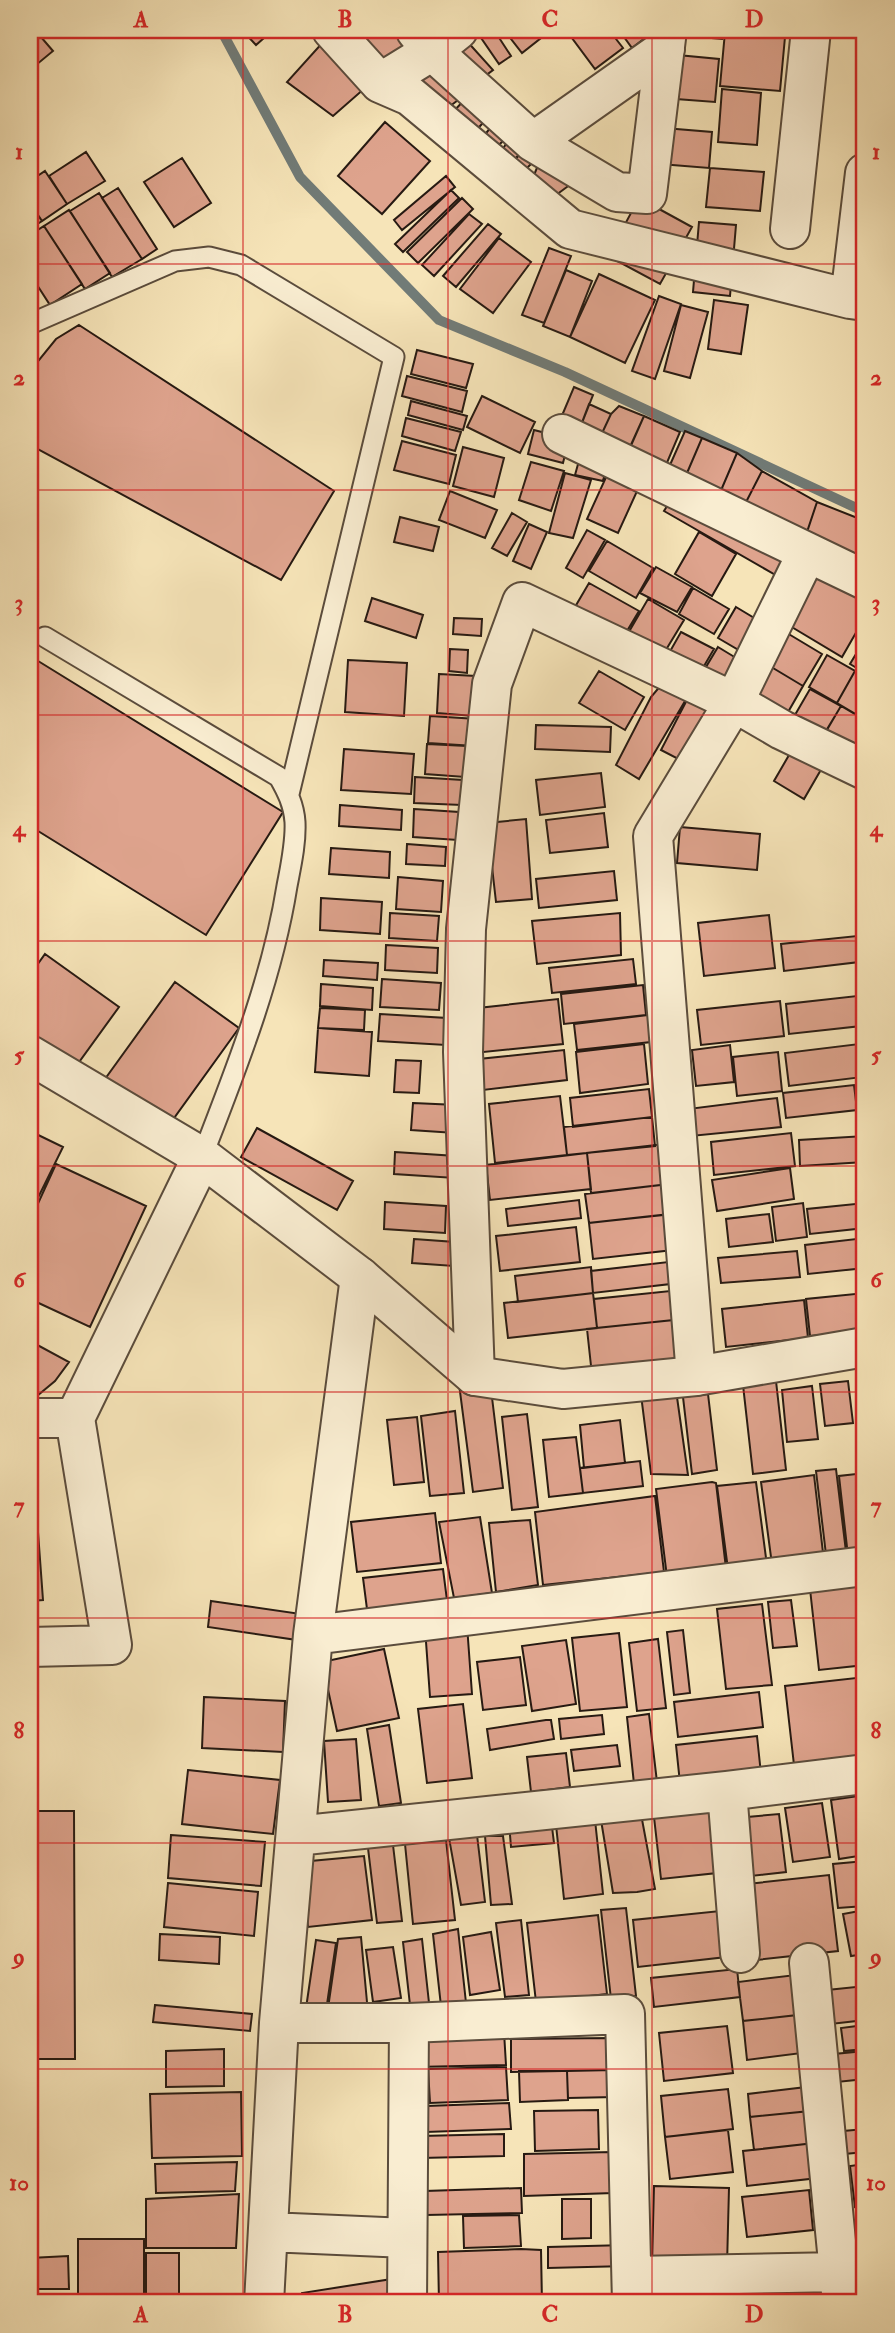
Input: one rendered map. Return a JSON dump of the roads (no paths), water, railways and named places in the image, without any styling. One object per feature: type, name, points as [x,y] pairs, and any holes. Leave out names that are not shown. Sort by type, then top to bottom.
[{"type":"street","points":[[331,30],[380,83],[410,96],[570,229],[857,300],[865,173]]},
{"type":"street","points":[[790,229],[811,30]]},
{"type":"street","points":[[380,83],[435,37],[533,142],[617,192],[647,194],[666,40]]},
{"type":"street","points":[[533,142],[666,40]]},
{"type":"street","points":[[562,434],[865,580]]},
{"type":"street","points":[[696,1376],[653,836],[734,702],[807,553]]},
{"type":"street","points":[[475,1376],[463,1052],[466,929],[492,684],[522,603],[734,702],[782,730],[865,769]]},
{"type":"street","points":[[30,1055],[202,1157],[360,1277],[475,1376],[563,1389],[696,1376],[865,1347]]},
{"type":"street","points":[[30,1647],[112,1645],[75,1418],[202,1157]]},
{"type":"street","points":[[264,2303],[279,2024],[313,1635],[360,1277]]},
{"type":"street","points":[[30,1418],[75,1418]]},
{"type":"street","points":[[313,1635],[864,1572]]},
{"type":"street","points":[[296,1836],[865,1774]]},
{"type":"street","points":[[727,1791],[740,1953]]},
{"type":"street","points":[[279,2024],[409,2024],[625,2014],[632,2289],[840,2288],[850,2221],[809,1963]]},
{"type":"street","points":[[407,2303],[409,2024]]},
{"type":"street","points":[[268,2232],[407,2238]]},
{"type":"lane","points":[[30,324],[175,261],[209,257],[242,265],[394,357],[289,794]]},
{"type":"lane","points":[[45,637],[279,777],[289,794],[295,821],[292,860],[281,927],[248,1040],[202,1157]]},
{"type":"waterway","points":[[221,30],[300,177],[439,320],[565,372],[865,512]]}]
